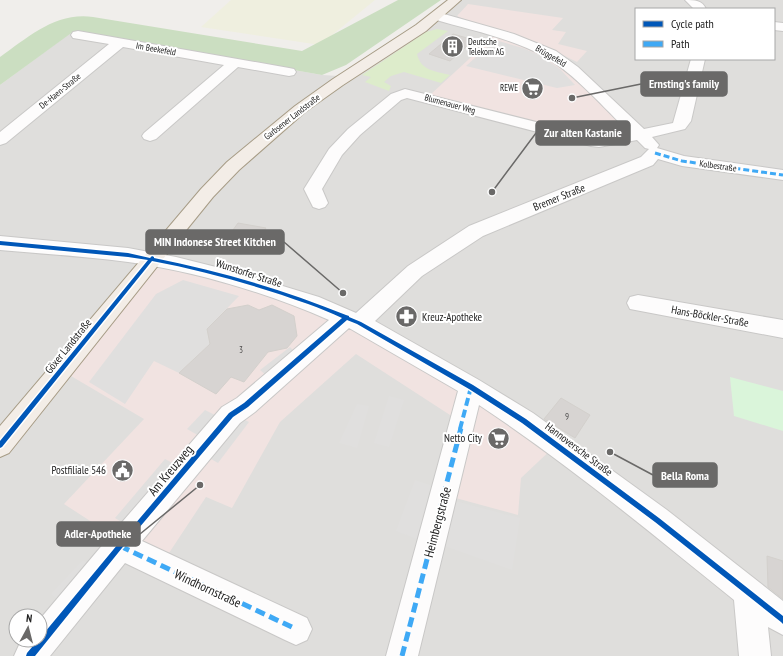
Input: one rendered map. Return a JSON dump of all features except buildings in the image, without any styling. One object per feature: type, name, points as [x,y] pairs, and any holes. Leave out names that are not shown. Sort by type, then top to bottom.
[{"type":"main road","name":"Garbsener Landstraße","points":[[152,258],[207,193],[233,166],[268,135],[300,109],[338,82],[437,16],[455,0]]},
{"type":"main road","name":"Göxer Landstraße","points":[[0,445],[152,258]]},
{"type":"street","points":[[690,0],[700,8]]},
{"type":"street","name":"Brüggefeld","points":[[437,16],[509,37],[551,54],[573,70],[641,135]]},
{"type":"street","name":"Im Beekefeld","points":[[78,35],[289,72]]},
{"type":"street","name":"De-Haen-Straße","points":[[0,140],[119,43]]},
{"type":"street","points":[[641,135],[678,126],[683,122],[698,60]]},
{"type":"street","points":[[150,136],[234,62]]},
{"type":"street","name":"Blumenauer Weg","points":[[319,203],[313,190],[335,154],[354,132],[396,97],[405,94],[416,95],[591,141],[599,142],[641,135]]},
{"type":"street","points":[[641,135],[652,146],[655,153]]},
{"type":"street","name":"Kolbestraße","points":[[655,153],[682,161],[783,175]]},
{"type":"street","name":"Bremer Straße","points":[[353,320],[445,250],[476,231],[647,161],[655,153]]},
{"type":"street","name":"Wunstorfer Straße","points":[[0,243],[152,258],[217,273],[310,303],[353,320]]},
{"type":"street","name":"Hans-Böckler-Straße","points":[[638,303],[783,329]]},
{"type":"street","name":"Hannoversche Straße","points":[[353,320],[471,388],[524,421],[657,520],[783,620]]},
{"type":"street","name":"Am Kreuzweg","points":[[30,656],[120,546],[231,415],[246,405],[353,320]]},
{"type":"street","name":"Heimbergstraße","points":[[402,656],[471,388]]},
{"type":"street","name":"Windhornstraße","points":[[120,546],[296,629]]},
{"type":"street","points":[[749,594],[754,656]]},
{"type":"shaded area","points":[[455,0],[783,0],[783,656],[0,656],[0,85],[73,31],[322,75],[356,77]]},
{"type":"shaded area","points":[[468,4],[563,18],[552,30],[566,32],[558,44],[587,51],[577,62],[536,42],[471,22],[457,16]]},
{"type":"shaded area","points":[[494,36],[547,56],[575,78],[626,128],[588,136],[430,95]]},
{"type":"shaded area","name":"REWE","points":[[495,40],[523,48],[541,56],[560,69],[575,85],[557,88],[466,66]]},
{"type":"shaded area","points":[[162,261],[310,303],[556,445],[521,478],[518,515],[452,497],[467,426],[356,354],[280,422],[232,508],[206,497],[169,553],[131,538],[121,541],[64,504],[144,419],[71,376]]},
{"type":"shaded area","points":[[183,280],[239,296],[207,329],[210,344],[179,373],[154,361],[125,404],[89,382],[156,294]]},
{"type":"shaded area","points":[[290,347],[297,354],[268,377],[260,370]]},
{"type":"shaded area","points":[[389,396],[404,400],[389,447],[374,443]]},
{"type":"shaded area","points":[[357,404],[369,406],[357,448],[339,443]]},
{"type":"shaded area","points":[[205,410],[219,417],[201,437],[187,429]]},
{"type":"shaded area","points":[[235,415],[249,422],[218,463],[204,455]]},
{"type":"shaded area","points":[[165,459],[178,466],[128,526],[115,518]]},
{"type":"shaded area","points":[[415,480],[439,488],[422,541],[396,531]]},
{"type":"shaded area","points":[[451,500],[520,518],[512,570],[439,544]]},
{"type":"shaded area","points":[[83,560],[94,568],[62,603],[51,594]]},
{"type":"green space","points":[[231,0],[375,0],[320,45],[201,27]]},
{"type":"green space","points":[[398,0],[441,0],[346,65],[322,75],[74,31],[0,85],[0,57],[32,34],[55,22],[67,18],[79,16],[93,17],[302,51]]},
{"type":"green space","points":[[437,29],[448,31],[417,54],[419,60],[425,67],[450,75],[441,83],[404,72],[391,76],[384,82],[391,86],[389,91],[365,82],[371,77],[362,75],[426,32]]},
{"type":"green space","points":[[730,377],[783,391],[783,431],[734,416]]},
{"type":"marked path","points":[[655,153],[682,161],[783,175]]},
{"type":"marked path","points":[[402,656],[471,387]]},
{"type":"marked path","points":[[120,546],[296,629]]},
{"type":"cycle path","points":[[0,243],[128,255],[176,264],[233,278],[311,303],[359,323],[471,387],[524,421],[657,520],[783,620]]},
{"type":"cycle path","points":[[0,445],[152,258]]},
{"type":"cycle path","points":[[30,656],[120,546],[231,415],[246,405],[347,317]]},
{"type":"place","name":"Deutsche Telekom AG","points":[[452,47]]},
{"type":"place","name":"REWE","points":[[533,88]]},
{"type":"place","name":"Ernsting's family","points":[[572,98]]},
{"type":"place","name":"Zur alten Kastanie","points":[[492,192]]},
{"type":"place","name":"MIN Indonese Street Kitchen","points":[[343,293]]},
{"type":"place","name":"Kreuz-Apotheke","points":[[407,317]]},
{"type":"place","name":"Netto City","points":[[498,438]]},
{"type":"place","name":"Bella Roma","points":[[610,452]]},
{"type":"place","name":"Postfiliale 546","points":[[122,470]]},
{"type":"place","name":"Adler-Apotheke","points":[[200,485]]}]
